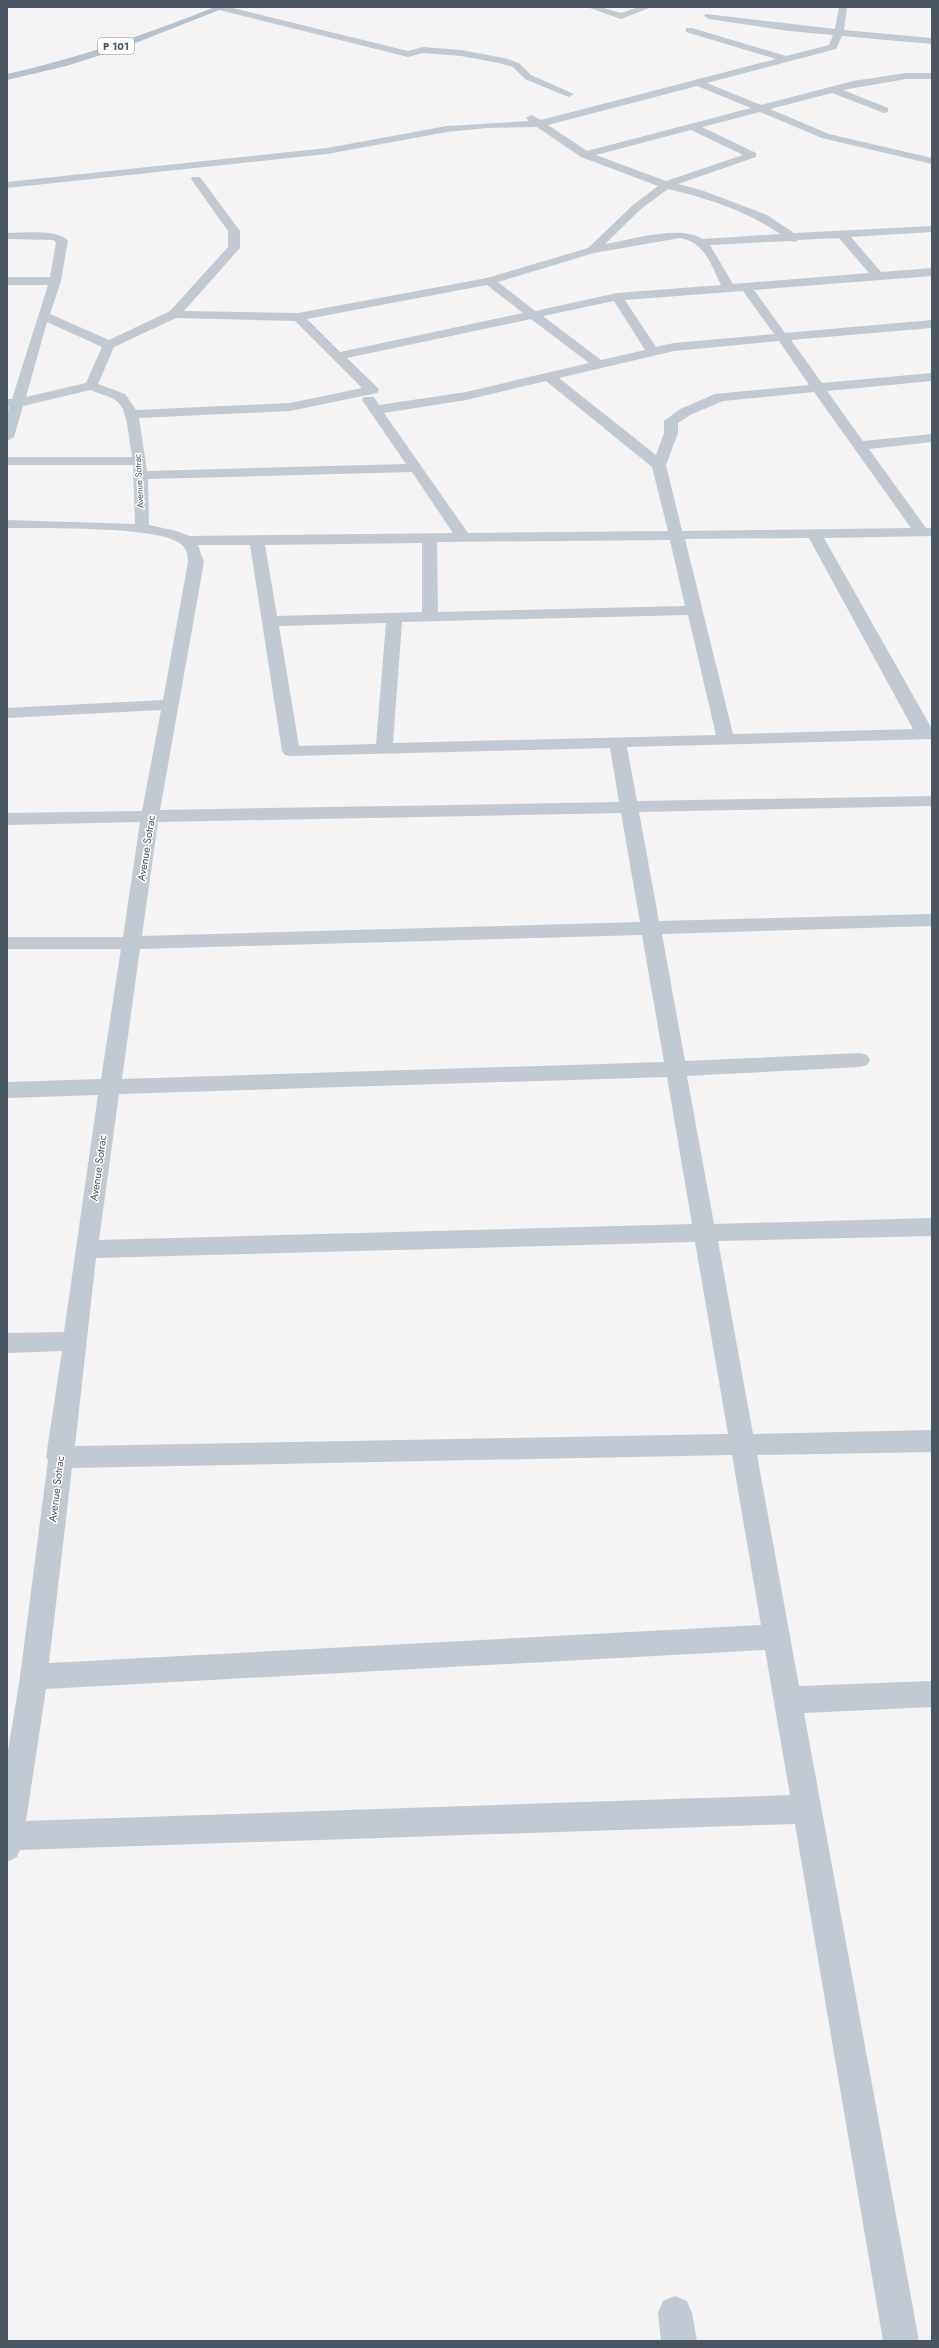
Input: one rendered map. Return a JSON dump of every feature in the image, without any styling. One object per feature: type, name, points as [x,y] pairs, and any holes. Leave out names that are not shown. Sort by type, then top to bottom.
[{"type":"main road","name":"P 101","points":[[7,77],[39,70],[92,54],[222,7]]},
{"type":"street","points":[[222,7],[408,54],[423,50],[461,53],[501,60],[516,65],[528,77],[569,94]]},
{"type":"street","points":[[591,7],[621,16],[648,7]]},
{"type":"street","points":[[722,7],[689,30],[786,59]]},
{"type":"street","points":[[7,185],[297,155],[487,125],[539,124],[833,47],[839,32],[842,7]]},
{"type":"street","points":[[709,16],[789,28],[932,41]]},
{"type":"street","points":[[585,155],[853,84],[899,77],[932,76]]},
{"type":"street","points":[[697,82],[826,136],[932,161]]},
{"type":"street","points":[[832,89],[884,110]]},
{"type":"street","points":[[524,113],[585,155],[666,185],[696,192],[763,217],[794,239]]},
{"type":"street","points":[[592,250],[637,207],[666,185],[752,155],[694,127]]},
{"type":"street","points":[[12,403],[92,386],[109,345],[174,314],[234,248],[234,231],[196,179]]},
{"type":"street","points":[[174,314],[298,317],[490,281],[592,250],[680,234],[691,235],[704,242],[794,239],[932,229]]},
{"type":"street","points":[[844,235],[878,276]]},
{"type":"street","points":[[7,236],[55,237],[62,241],[55,281],[12,403],[7,437]]},
{"type":"street","points":[[704,242],[729,288]]},
{"type":"street","points":[[338,356],[617,296],[932,272]]},
{"type":"street","points":[[7,281],[55,281]]},
{"type":"street","points":[[490,281],[599,365]]},
{"type":"street","points":[[746,287],[860,446],[927,533]]},
{"type":"street","points":[[617,296],[653,352]]},
{"type":"street","points":[[43,316],[109,345]]},
{"type":"street","points":[[130,414],[290,407],[372,390],[298,317]]},
{"type":"street","points":[[376,410],[466,396],[548,378],[674,347],[932,324]]},
{"type":"street","points":[[726,740],[659,465],[671,433],[671,421],[685,412],[720,397],[932,377]]},
{"type":"street","points":[[548,378],[659,465]]},
{"type":"street","name":"Avenue Sotrac","points":[[92,386],[122,399],[130,414],[140,461],[142,528]]},
{"type":"street","points":[[364,392],[464,538]]},
{"type":"street","points":[[860,446],[932,438]]},
{"type":"street","points":[[7,461],[140,461]]},
{"type":"street","points":[[140,475],[416,468]]},
{"type":"street","points":[[7,524],[142,528],[167,533],[186,541],[927,533]]},
{"type":"street","points":[[256,540],[291,751],[929,735],[814,534]]},
{"type":"street","points":[[429,538],[430,617]]},
{"type":"street","name":"Avenue Sotrac","points":[[8,1842],[13,1779],[34,1677],[86,1249],[150,816],[196,562],[194,552],[186,541]]},
{"type":"street","points":[[270,622],[695,610]]},
{"type":"street","points":[[384,749],[394,618]]},
{"type":"street","points":[[7,713],[170,705]]},
{"type":"street","points":[[618,743],[901,2341]]},
{"type":"street","points":[[7,819],[932,801]]},
{"type":"street","points":[[7,943],[131,943],[932,920]]},
{"type":"street","points":[[7,1090],[676,1069],[860,1060]]},
{"type":"street","points":[[86,1249],[932,1227]]},
{"type":"street","points":[[7,1343],[74,1341]]},
{"type":"street","points":[[60,1457],[932,1441]]},
{"type":"street","points":[[34,1677],[777,1637]]},
{"type":"street","points":[[787,1700],[932,1694]]},
{"type":"street","points":[[8,1842],[807,1809]]}]
